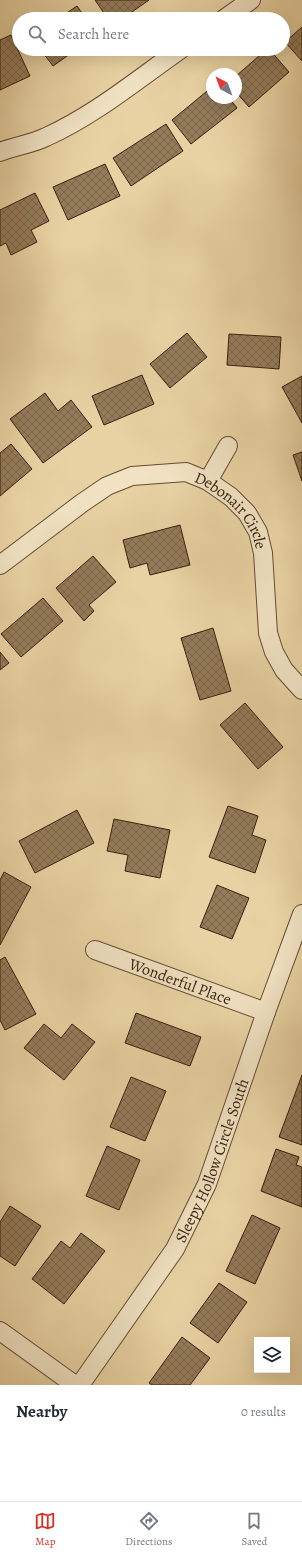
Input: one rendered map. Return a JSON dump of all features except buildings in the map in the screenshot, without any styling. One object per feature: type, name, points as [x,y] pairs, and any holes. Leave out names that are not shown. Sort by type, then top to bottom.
[{"type":"street","points":[[234,12],[251,0]]},
{"type":"street","points":[[0,152],[45,138],[70,125],[171,56]]},
{"type":"street","points":[[208,481],[228,446]]},
{"type":"street","name":"Debonair Circle","points":[[0,565],[107,486],[132,476],[186,472],[208,481],[232,497],[247,513],[258,532],[263,553],[268,633],[274,652],[284,670],[302,690]]},
{"type":"street","name":"Sleepy Hollow Circle South","points":[[80,1385],[175,1249],[207,1184],[266,1012],[302,914]]},
{"type":"street","name":"Wonderful Place","points":[[95,950],[266,1012]]},
{"type":"street","points":[[0,1331],[75,1385]]}]
